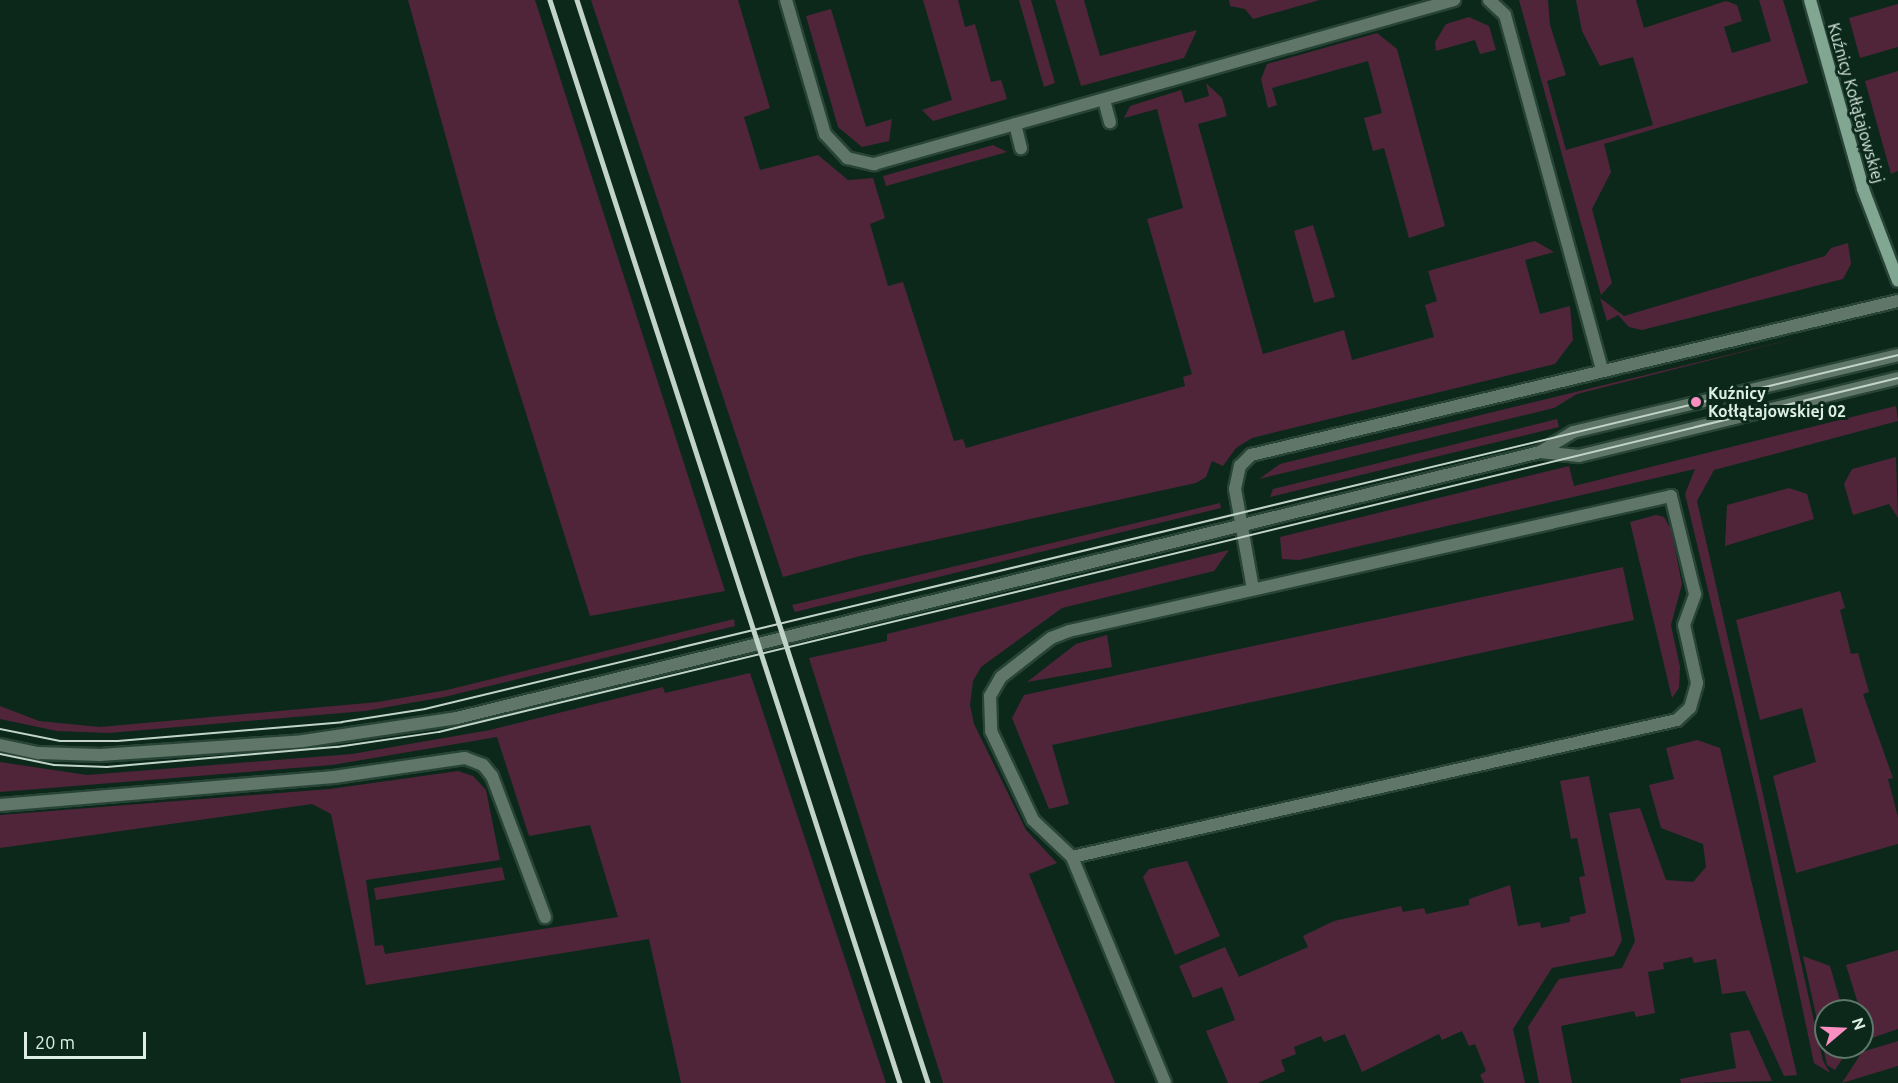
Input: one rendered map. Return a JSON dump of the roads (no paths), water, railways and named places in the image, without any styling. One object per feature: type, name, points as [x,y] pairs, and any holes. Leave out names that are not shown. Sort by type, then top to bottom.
[{"type":"street","name":"Kuźnicy Kołłątajowskiej","points":[[1810,0],[1863,189],[1898,281]]},
{"type":"lane","points":[[786,0],[825,134],[847,158],[874,164],[1454,0]]},
{"type":"lane","points":[[1489,0],[1505,15],[1602,370]]},
{"type":"lane","points":[[1104,100],[1110,122]]},
{"type":"lane","points":[[1015,124],[1021,148]]},
{"type":"lane","points":[[1253,589],[1240,526],[1236,475],[1257,453],[1898,301]]},
{"type":"lane","points":[[0,745],[39,753],[100,755],[303,741],[428,723],[1540,452],[1573,432],[1898,355]]},
{"type":"lane","points":[[1540,452],[1579,456],[1898,378]]},
{"type":"lane","points":[[1072,857],[1652,726],[1682,716],[1696,697],[1696,674],[1684,625],[1695,594],[1671,496],[1059,634],[996,682],[989,703],[991,731],[1033,820],[1072,857],[1165,1083]]},
{"type":"lane","points":[[0,805],[334,777],[465,758],[483,765],[492,776],[545,917]]},
{"type":"tram line","points":[[0,729],[60,741],[118,741],[342,722],[425,709],[1898,355]]},
{"type":"tram line","points":[[0,754],[54,765],[107,767],[337,747],[439,732],[1898,378]]},
{"type":"railway","points":[[550,0],[900,1083]]},
{"type":"railway","points":[[577,0],[928,1083]]},
{"type":"place","name":"Kuźnicy Kołłątajowskiej 02","points":[[1696,402]]}]
